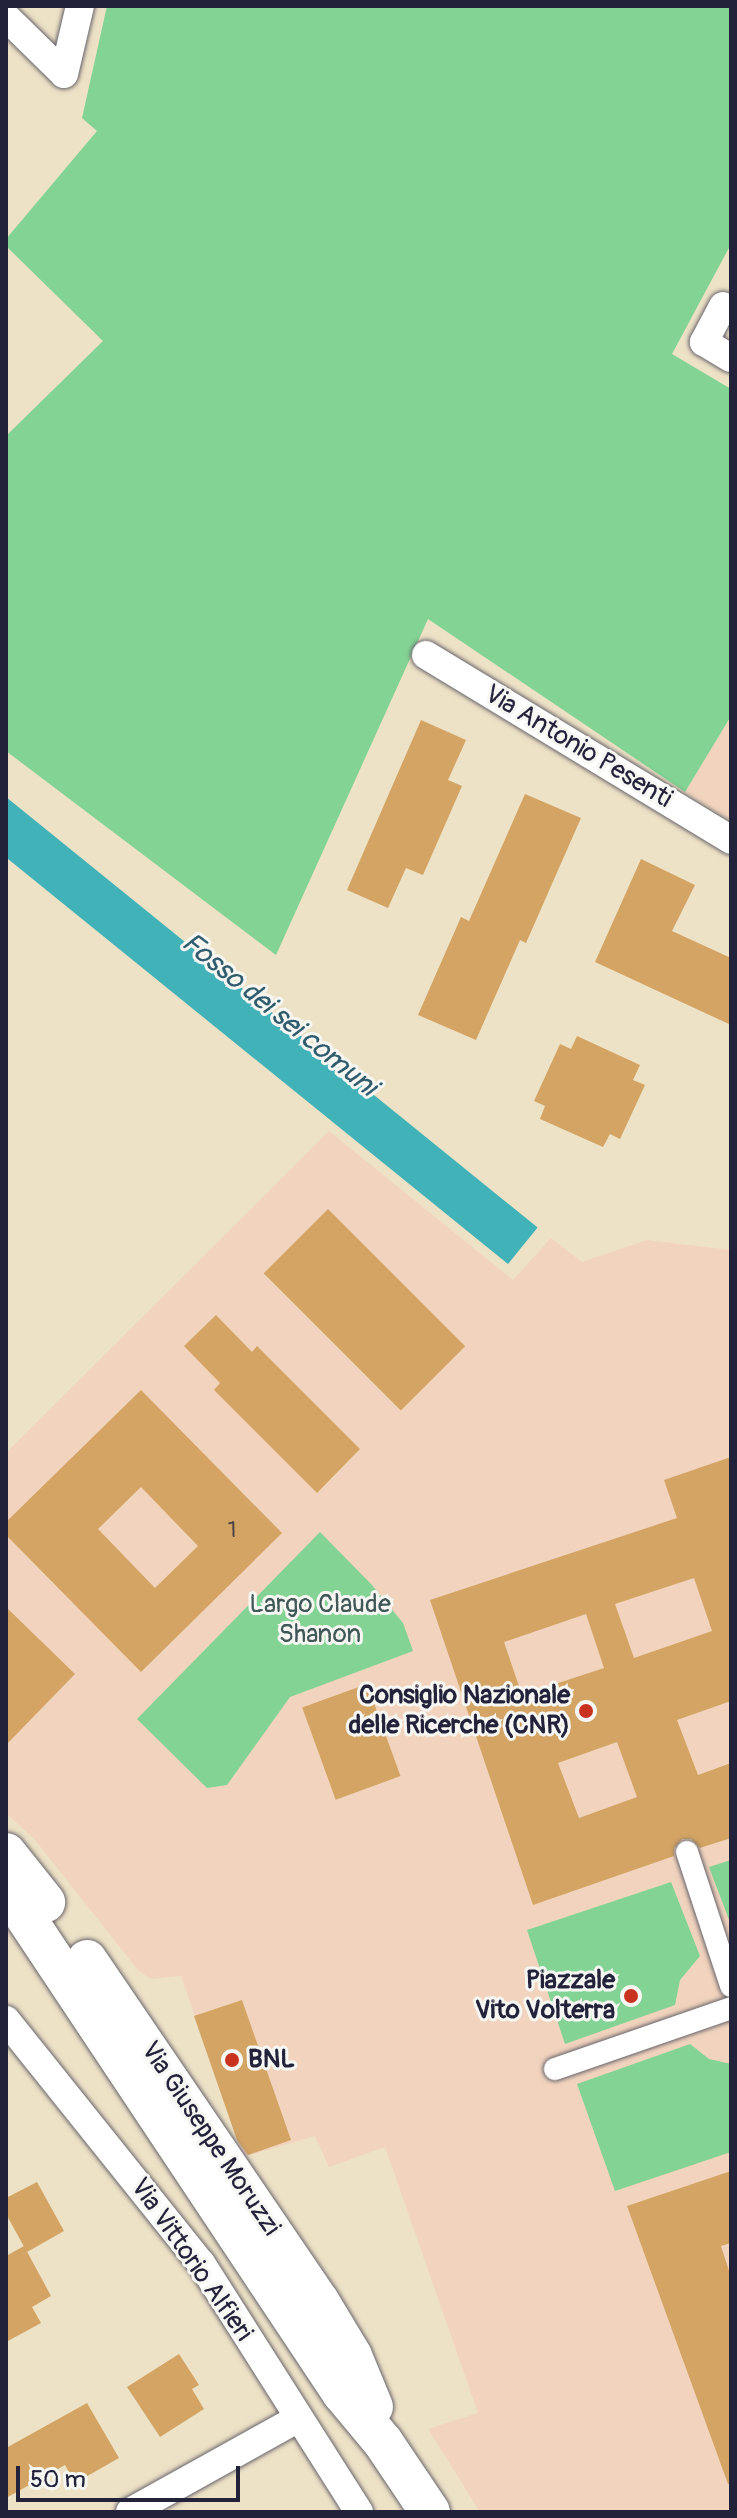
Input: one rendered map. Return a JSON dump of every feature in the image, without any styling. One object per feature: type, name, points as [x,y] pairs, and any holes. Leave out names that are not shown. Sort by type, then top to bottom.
[{"type":"main road","name":"Via Giuseppe Moruzzi","points":[[6,1853],[57,1917],[122,2010],[319,2301],[367,2387],[383,2442]]},
{"type":"main road","name":"Via Giuseppe Moruzzi","points":[[6,1888],[342,2393],[383,2442],[430,2512]]},
{"type":"street","points":[[6,17],[64,74],[80,6]]},
{"type":"street","points":[[723,306],[704,342],[731,358]]},
{"type":"street","name":"Via Antonio Pesenti","points":[[426,655],[731,840]]},
{"type":"street","points":[[687,1852],[731,1986]]},
{"type":"street","points":[[555,2069],[731,2008]]},
{"type":"street","name":"Via Vittorio Alfieri","points":[[6,2020],[201,2263],[359,2512]]},
{"type":"street","points":[[130,2512],[299,2418]]},
{"type":"shaded area","points":[[731,716],[731,821],[685,792]]},
{"type":"shaded area","points":[[329,1131],[513,1280],[551,1238],[582,1262],[647,1240],[731,1250],[731,2512],[480,2512],[428,2429],[478,2413],[385,2147],[329,2167],[315,2136],[243,2157],[181,1976],[150,1979],[138,1970],[35,1840],[6,1813],[6,1453]]},
{"type":"green space","points":[[107,6],[731,6],[731,244],[672,354],[731,389],[731,716],[685,792],[428,619],[276,955],[6,751],[6,436],[103,341],[6,246],[6,239],[97,131],[82,118]]},
{"type":"green space","name":"Largo Claude Shanon","points":[[320,1532],[371,1584],[403,1623],[413,1651],[290,1697],[227,1785],[207,1788],[137,1719]]},
{"type":"green space","points":[[731,1860],[731,1925],[709,1867]]},
{"type":"green space","points":[[671,1882],[700,1956],[680,1980],[675,2005],[565,2044],[527,1930]]},
{"type":"green space","points":[[690,2044],[709,2059],[731,2064],[731,2152],[615,2191],[577,2084]]},
{"type":"water","points":[[6,797],[538,1227],[508,1264],[6,857]]},
{"type":"building","points":[[421,720],[466,740],[448,780],[462,786],[423,875],[406,868],[388,908],[347,890]]},
{"type":"building","points":[[525,794],[581,818],[526,943],[520,940],[476,1040],[418,1015],[461,917],[469,921]]},
{"type":"building","points":[[641,859],[695,885],[672,931],[731,958],[731,1025],[595,962]]},
{"type":"building","points":[[577,1036],[640,1065],[633,1080],[645,1085],[620,1139],[610,1134],[603,1147],[540,1119],[545,1106],[534,1101],[560,1044],[571,1049]]},
{"type":"building","points":[[328,1209],[465,1346],[401,1411],[264,1273]]},
{"type":"building","points":[[216,1315],[252,1352],[257,1346],[360,1449],[317,1493],[214,1390],[220,1383],[184,1346]]},
{"type":"building","points":[[141,1390],[282,1533],[141,1672],[6,1535],[6,1522]],"holes":[[[141,1487],[198,1546],[155,1588],[98,1529]]]},
{"type":"building","name":"Consiglio Nazionale delle Ricerche (CNR)","points":[[731,1457],[731,1701],[677,1720],[698,1775],[731,1763],[731,1838],[700,1848],[691,1839],[682,1839],[674,1848],[674,1856],[533,1905],[430,1600],[677,1518],[664,1480]],"holes":[[[694,1578],[712,1631],[634,1658],[615,1604]],[[586,1614],[604,1668],[522,1695],[504,1642]],[[617,1742],[637,1797],[579,1818],[558,1763]]]},
{"type":"building","points":[[6,1607],[75,1674],[6,1745]]},
{"type":"building","points":[[367,1684],[401,1776],[336,1800],[302,1708]]},
{"type":"building","points":[[242,2000],[291,2140],[248,2155],[237,2140],[194,2016]]},
{"type":"building","points":[[731,2171],[731,2243],[721,2246],[731,2277],[731,2483],[728,2484],[627,2206]]},
{"type":"building","points":[[37,2182],[64,2231],[27,2252],[6,2214],[6,2198]]},
{"type":"building","points":[[24,2246],[51,2296],[32,2307],[41,2323],[6,2342],[6,2256]]},
{"type":"building","points":[[179,2354],[199,2385],[192,2389],[204,2409],[160,2437],[127,2387]]},
{"type":"building","points":[[87,2403],[119,2458],[75,2483],[65,2465],[6,2498],[6,2448]]},
{"type":"place","name":"Consiglio Nazionale delle Ricerche (CNR)","points":[[586,1711]]},
{"type":"place","name":"Piazzale Vito Volterra","points":[[631,1996]]},
{"type":"place","name":"BNL","points":[[232,2060]]},
{"type":"water label","name":"Fosso dei sei comuni","points":[[279,1015]]}]
